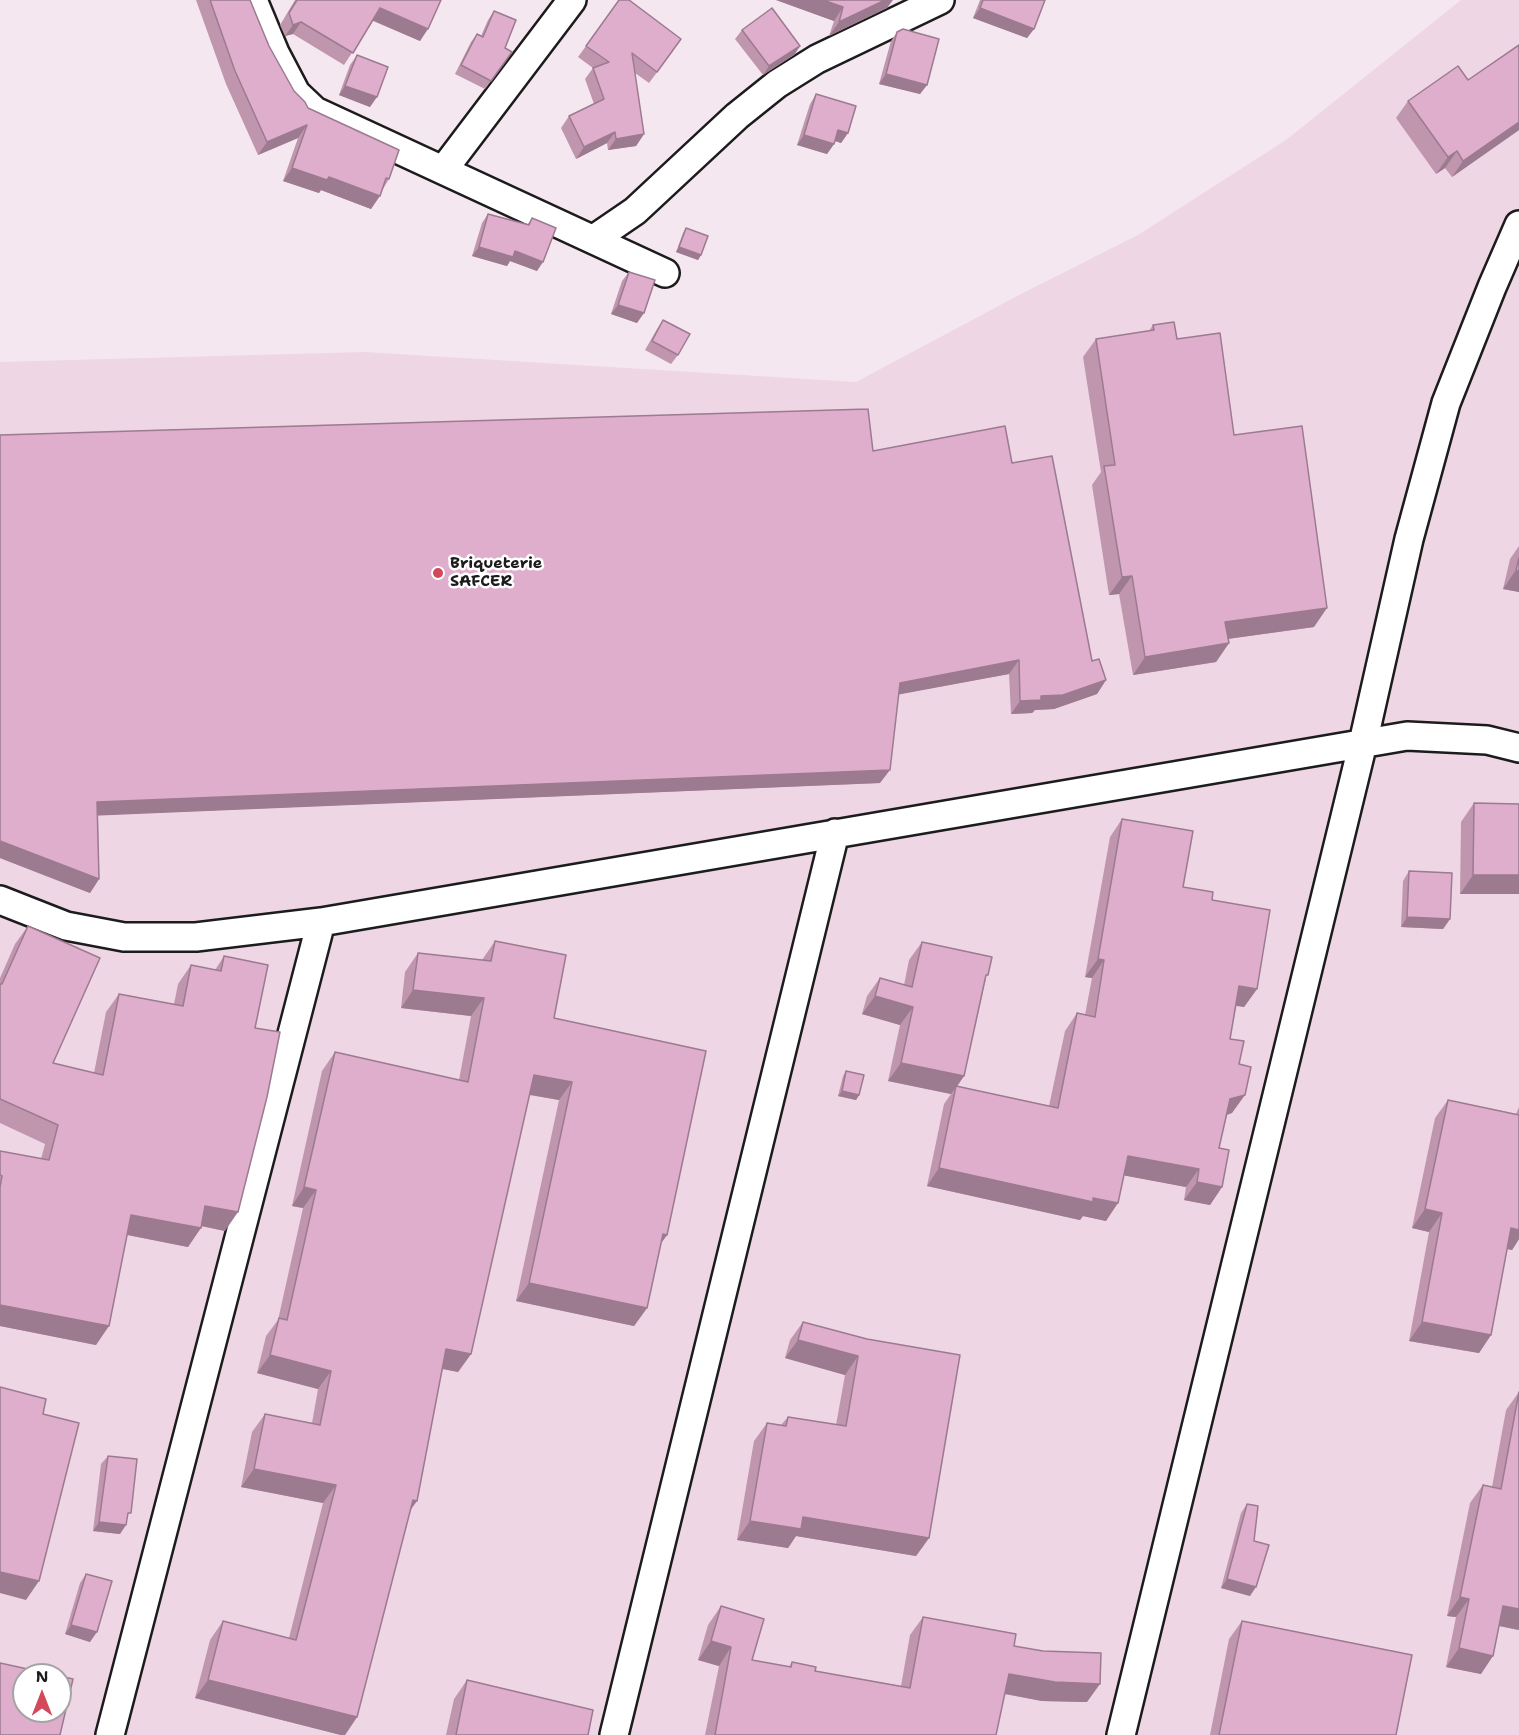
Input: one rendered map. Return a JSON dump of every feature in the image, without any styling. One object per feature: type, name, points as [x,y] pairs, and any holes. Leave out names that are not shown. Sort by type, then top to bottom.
[{"type":"street","points":[[444,170],[572,0]]},
{"type":"street","points":[[594,239],[635,211],[737,116],[777,84],[817,59],[940,0]]},
{"type":"street","points":[[256,3],[275,53],[296,93],[315,111],[664,273]]},
{"type":"street","points":[[1121,1735],[1364,743],[1409,539],[1446,403],[1519,225]]},
{"type":"street","points":[[0,900],[66,926],[124,937],[196,937],[321,922],[1407,736],[1487,740],[1519,748]]},
{"type":"street","points":[[614,1735],[835,833]]},
{"type":"street","points":[[110,1735],[321,922]]},
{"type":"shaded area","points":[[1461,0],[1519,0],[1519,1735],[0,1735],[0,362],[364,352],[856,382],[1019,295],[1138,235],[1286,140]]},
{"type":"building","points":[[210,0],[250,0],[269,46],[294,91],[308,108],[399,150],[389,179],[386,178],[380,196],[329,177],[327,180],[292,168],[307,125],[267,142],[235,71]]},
{"type":"building","points":[[297,0],[441,0],[428,29],[380,8],[353,53],[301,22],[293,25],[289,13]]},
{"type":"building","points":[[619,0],[629,0],[681,39],[657,72],[632,53],[644,134],[616,139],[615,132],[584,147],[569,116],[604,99],[593,68],[609,62],[586,46]]},
{"type":"building","points":[[823,0],[885,0],[839,22],[843,7]]},
{"type":"building","points":[[983,0],[1045,0],[1034,29],[980,8]]},
{"type":"building","points":[[772,8],[800,46],[769,66],[742,30]]},
{"type":"building","points":[[494,11],[516,20],[505,48],[512,52],[491,81],[461,65],[477,34],[483,37]]},
{"type":"building","points":[[903,29],[939,39],[927,85],[886,74],[897,32]]},
{"type":"building","points":[[1519,45],[1519,122],[1463,161],[1457,151],[1448,157],[1408,101],[1458,66],[1468,80]]},
{"type":"building","points":[[357,55],[388,67],[377,97],[345,86]]},
{"type":"building","points":[[816,94],[856,106],[848,133],[838,130],[834,144],[804,135]]},
{"type":"building","points":[[488,214],[529,225],[532,218],[556,228],[543,262],[515,251],[513,257],[479,247]]},
{"type":"building","points":[[686,228],[708,236],[701,255],[679,247]]},
{"type":"building","points":[[629,272],[655,280],[644,313],[618,305]]},
{"type":"building","points":[[663,320],[690,334],[678,355],[652,341]]},
{"type":"building","points":[[1174,322],[1177,339],[1220,333],[1234,435],[1302,426],[1327,608],[1225,622],[1229,643],[1145,657],[1132,576],[1122,577],[1104,466],[1115,465],[1096,339],[1154,330],[1153,325]]},
{"type":"building","name":"Briqueterie SAFCER","points":[[868,409],[873,451],[1005,426],[1012,463],[1052,456],[1092,661],[1099,659],[1106,680],[1063,695],[1041,696],[1041,700],[1020,701],[1019,660],[900,683],[890,770],[97,802],[99,879],[0,841],[0,435]]},
{"type":"building","points":[[1474,803],[1519,804],[1519,875],[1473,875]]},
{"type":"building","points":[[1122,819],[1193,831],[1183,887],[1213,892],[1212,900],[1270,910],[1257,989],[1239,986],[1230,1039],[1244,1041],[1239,1064],[1251,1067],[1245,1095],[1230,1099],[1219,1148],[1229,1150],[1222,1187],[1197,1182],[1199,1169],[1128,1156],[1118,1203],[1093,1198],[1093,1202],[939,1168],[956,1086],[1058,1108],[1077,1013],[1095,1017],[1104,960],[1098,959]]},
{"type":"building","points":[[1409,871],[1452,873],[1450,919],[1407,917]]},
{"type":"building","points":[[28,926],[100,958],[53,1063],[103,1075],[119,994],[183,1006],[191,965],[221,971],[224,956],[268,965],[255,1028],[280,1032],[267,1097],[238,1212],[205,1206],[201,1228],[131,1215],[109,1326],[0,1305],[0,1187],[2,1176],[0,1175],[0,1151],[49,1160],[58,1125],[0,1099],[0,984],[2,984]]},
{"type":"building","points":[[495,941],[566,955],[554,1018],[706,1051],[667,1235],[663,1234],[647,1308],[529,1283],[572,1082],[534,1075],[471,1354],[446,1349],[417,1501],[413,1500],[357,1717],[208,1680],[223,1621],[296,1640],[336,1485],[254,1469],[265,1414],[320,1425],[331,1371],[270,1355],[279,1318],[287,1320],[316,1190],[304,1187],[335,1052],[468,1082],[484,998],[413,990],[418,953],[491,961]]},
{"type":"building","points":[[922,942],[992,957],[964,1076],[901,1063],[913,1007],[875,996],[880,978],[912,987]]},
{"type":"building","points":[[846,1071],[864,1075],[859,1095],[842,1091]]},
{"type":"building","points":[[1448,1100],[1519,1115],[1519,1230],[1511,1228],[1491,1335],[1422,1322],[1442,1213],[1425,1209]]},
{"type":"building","points":[[803,1322],[867,1339],[960,1355],[929,1538],[803,1517],[801,1529],[750,1521],[767,1423],[786,1426],[788,1417],[846,1426],[858,1356],[798,1340]]},
{"type":"building","points":[[0,1387],[46,1399],[43,1414],[79,1423],[39,1581],[0,1572]]},
{"type":"building","points":[[1519,1392],[1519,1609],[1503,1606],[1493,1656],[1459,1648],[1469,1599],[1460,1597],[1483,1485],[1501,1489]]},
{"type":"building","points":[[108,1456],[137,1459],[131,1513],[128,1513],[126,1525],[99,1522]]},
{"type":"building","points":[[1247,1504],[1258,1506],[1254,1541],[1269,1545],[1256,1587],[1227,1579]]},
{"type":"building","points":[[86,1574],[112,1581],[97,1632],[71,1625]]},
{"type":"building","points":[[721,1606],[764,1619],[752,1660],[791,1667],[792,1662],[816,1667],[815,1671],[910,1688],[923,1617],[1016,1634],[1014,1646],[1043,1651],[1101,1653],[1100,1684],[1055,1682],[1009,1674],[996,1735],[715,1735],[731,1647],[711,1641]]},
{"type":"building","points":[[1242,1621],[1412,1655],[1396,1735],[1219,1735]]},
{"type":"building","points":[[0,1663],[12,1666],[12,1723],[63,1723],[60,1735],[0,1735]]},
{"type":"building","points":[[467,1680],[593,1710],[588,1735],[456,1735]]},
{"type":"place","name":"Briqueterie SAFCER","points":[[438,573]]}]
